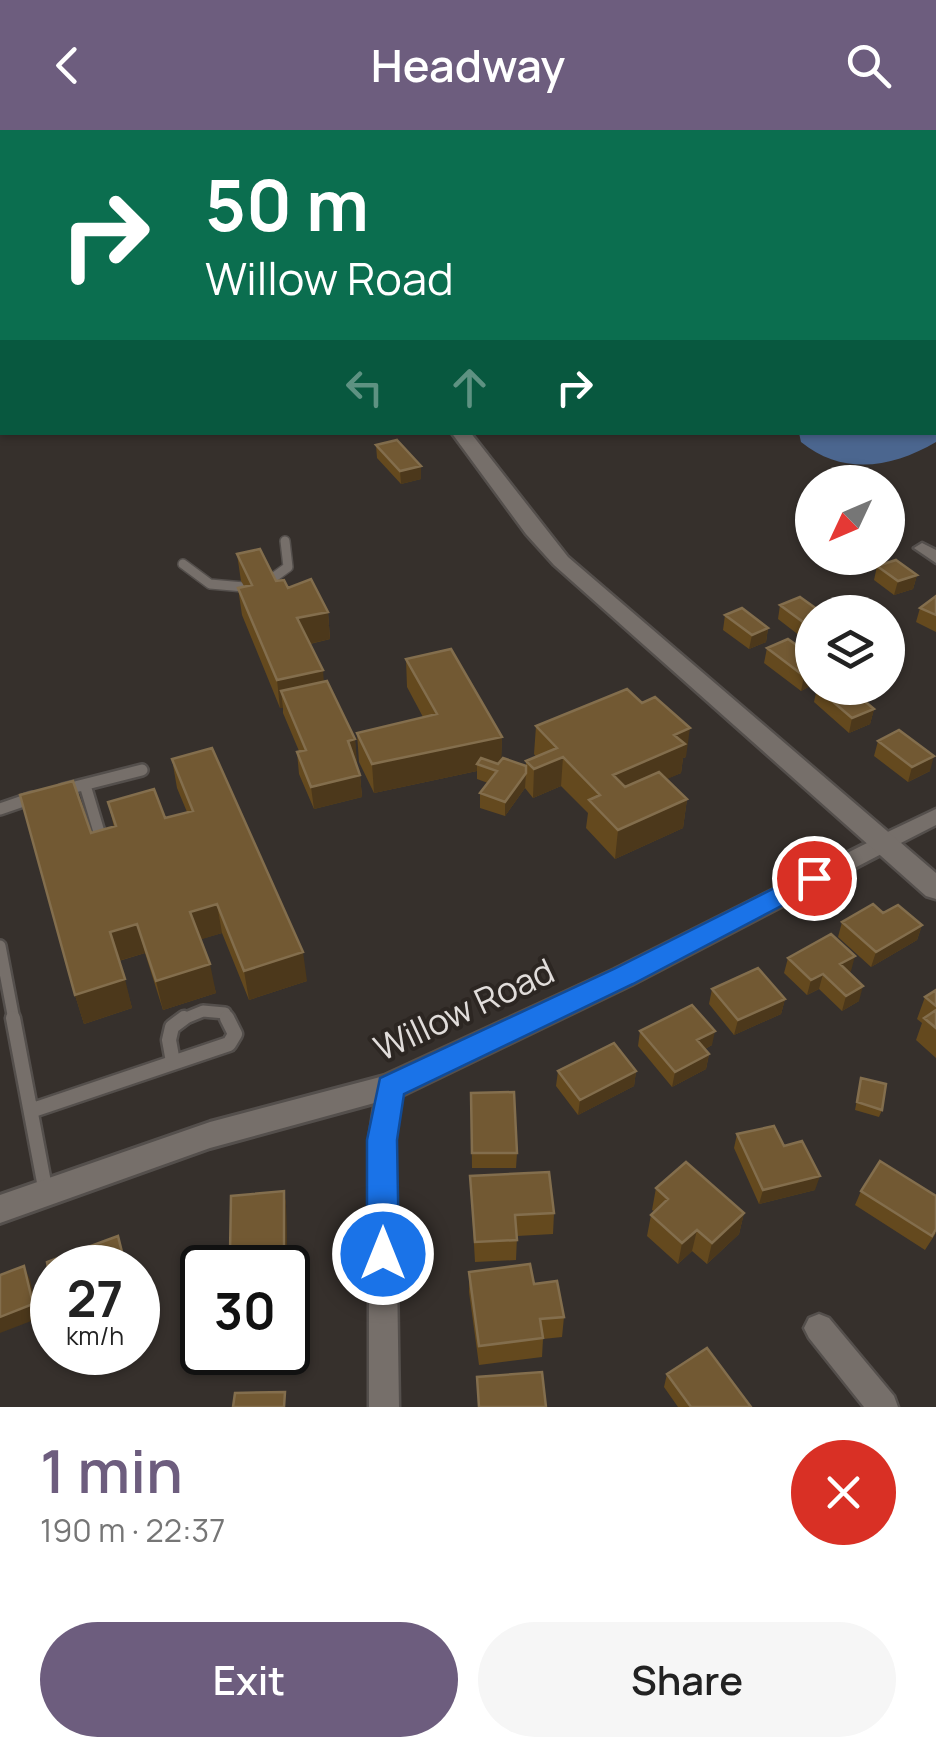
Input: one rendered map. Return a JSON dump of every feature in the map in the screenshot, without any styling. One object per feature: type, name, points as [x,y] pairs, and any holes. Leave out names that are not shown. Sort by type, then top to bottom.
[{"type":"main road","points":[[462,435],[532,530],[561,561],[936,888]]},
{"type":"street","name":"Willow Road","points":[[0,1209],[210,1135],[390,1087],[623,976],[936,816]]},
{"type":"street","points":[[384,1407],[382,1140],[390,1087]]},
{"type":"street","points":[[820,1328],[883,1407]]},
{"type":"lane","points":[[266,582],[288,567],[285,541]]},
{"type":"lane","points":[[183,564],[198,581],[224,590],[244,587]]},
{"type":"lane","points":[[0,809],[142,770]]},
{"type":"lane","points":[[85,785],[99,832]]},
{"type":"lane","points":[[0,946],[46,1194]]},
{"type":"lane","points":[[33,1110],[229,1044],[235,1034],[225,1012],[193,1012],[172,1027],[173,1062]]},
{"type":"water","points":[[799,435],[936,435],[936,442],[919,451],[868,464],[834,460],[801,442]]},
{"type":"building","points":[[397,440],[421,466],[400,471],[376,445]]},
{"type":"building","points":[[260,549],[276,581],[284,580],[288,588],[311,579],[328,612],[297,618],[323,670],[277,680],[238,588],[252,585],[237,554]]},
{"type":"building","points":[[905,566],[917,575],[898,581],[890,575],[905,575]]},
{"type":"building","points":[[936,596],[936,615],[920,608]]},
{"type":"building","points":[[795,599],[795,616],[780,605]]},
{"type":"building","points":[[742,608],[768,628],[752,635],[725,615]]},
{"type":"building","points":[[788,639],[795,644],[795,669],[767,648]]},
{"type":"building","points":[[451,649],[502,737],[372,764],[357,733],[437,714],[406,659]]},
{"type":"building","points":[[327,681],[355,739],[348,741],[360,775],[311,787],[297,752],[306,750],[281,691]]},
{"type":"building","points":[[627,689],[642,703],[655,697],[690,728],[674,735],[685,744],[613,775],[625,787],[659,772],[687,799],[618,830],[589,800],[600,795],[563,757],[534,769],[526,761],[557,748],[536,726]]},
{"type":"building","points":[[837,705],[869,705],[874,709],[852,718]]},
{"type":"building","points":[[899,730],[934,756],[912,767],[878,741]]},
{"type":"building","points":[[212,748],[303,952],[244,971],[217,904],[190,912],[210,964],[156,981],[137,924],[110,932],[125,979],[75,995],[20,795],[73,781],[91,833],[116,826],[108,802],[154,789],[165,818],[193,811],[172,759]]},
{"type":"building","points":[[481,758],[498,764],[503,758],[526,766],[526,773],[505,802],[480,793],[497,771],[477,764]]},
{"type":"building","points":[[873,904],[883,913],[898,905],[922,925],[876,952],[842,922]]},
{"type":"building","points":[[831,934],[855,956],[840,964],[863,986],[846,996],[823,974],[811,980],[788,958]]},
{"type":"building","points":[[758,968],[785,999],[738,1020],[712,989]]},
{"type":"building","points":[[936,990],[936,1006],[925,997]]},
{"type":"building","points":[[692,1005],[715,1031],[697,1040],[709,1054],[675,1072],[640,1031]]},
{"type":"building","points":[[936,1010],[936,1028],[924,1018]]},
{"type":"building","points":[[614,1043],[636,1071],[580,1100],[558,1071]]},
{"type":"building","points":[[861,1078],[886,1084],[882,1110],[857,1102]]},
{"type":"building","points":[[514,1092],[517,1153],[472,1153],[471,1093]]},
{"type":"building","points":[[774,1126],[784,1146],[802,1141],[820,1176],[763,1190],[737,1134]]},
{"type":"building","points":[[880,1161],[936,1196],[936,1229],[932,1236],[861,1191]]},
{"type":"building","points":[[686,1162],[744,1213],[712,1243],[697,1230],[682,1243],[651,1215],[668,1199],[656,1188]]},
{"type":"building","points":[[549,1172],[554,1213],[515,1215],[517,1240],[475,1242],[470,1176]]},
{"type":"building","points":[[284,1191],[284,1245],[230,1245],[231,1196]]},
{"type":"building","points":[[118,1236],[120,1245],[93,1245]]},
{"type":"building","points":[[530,1264],[534,1284],[557,1281],[564,1317],[540,1319],[543,1338],[479,1346],[469,1272]]},
{"type":"building","points":[[24,1266],[30,1305],[0,1317],[0,1275]]},
{"type":"building","points":[[707,1348],[751,1407],[691,1407],[667,1374]]},
{"type":"building","points":[[542,1372],[546,1407],[479,1407],[477,1377]]},
{"type":"building","points":[[285,1392],[284,1407],[233,1407],[235,1393]]},
{"type":"route","points":[[383,1254],[382,1140],[390,1087],[623,976],[814,878]]}]
